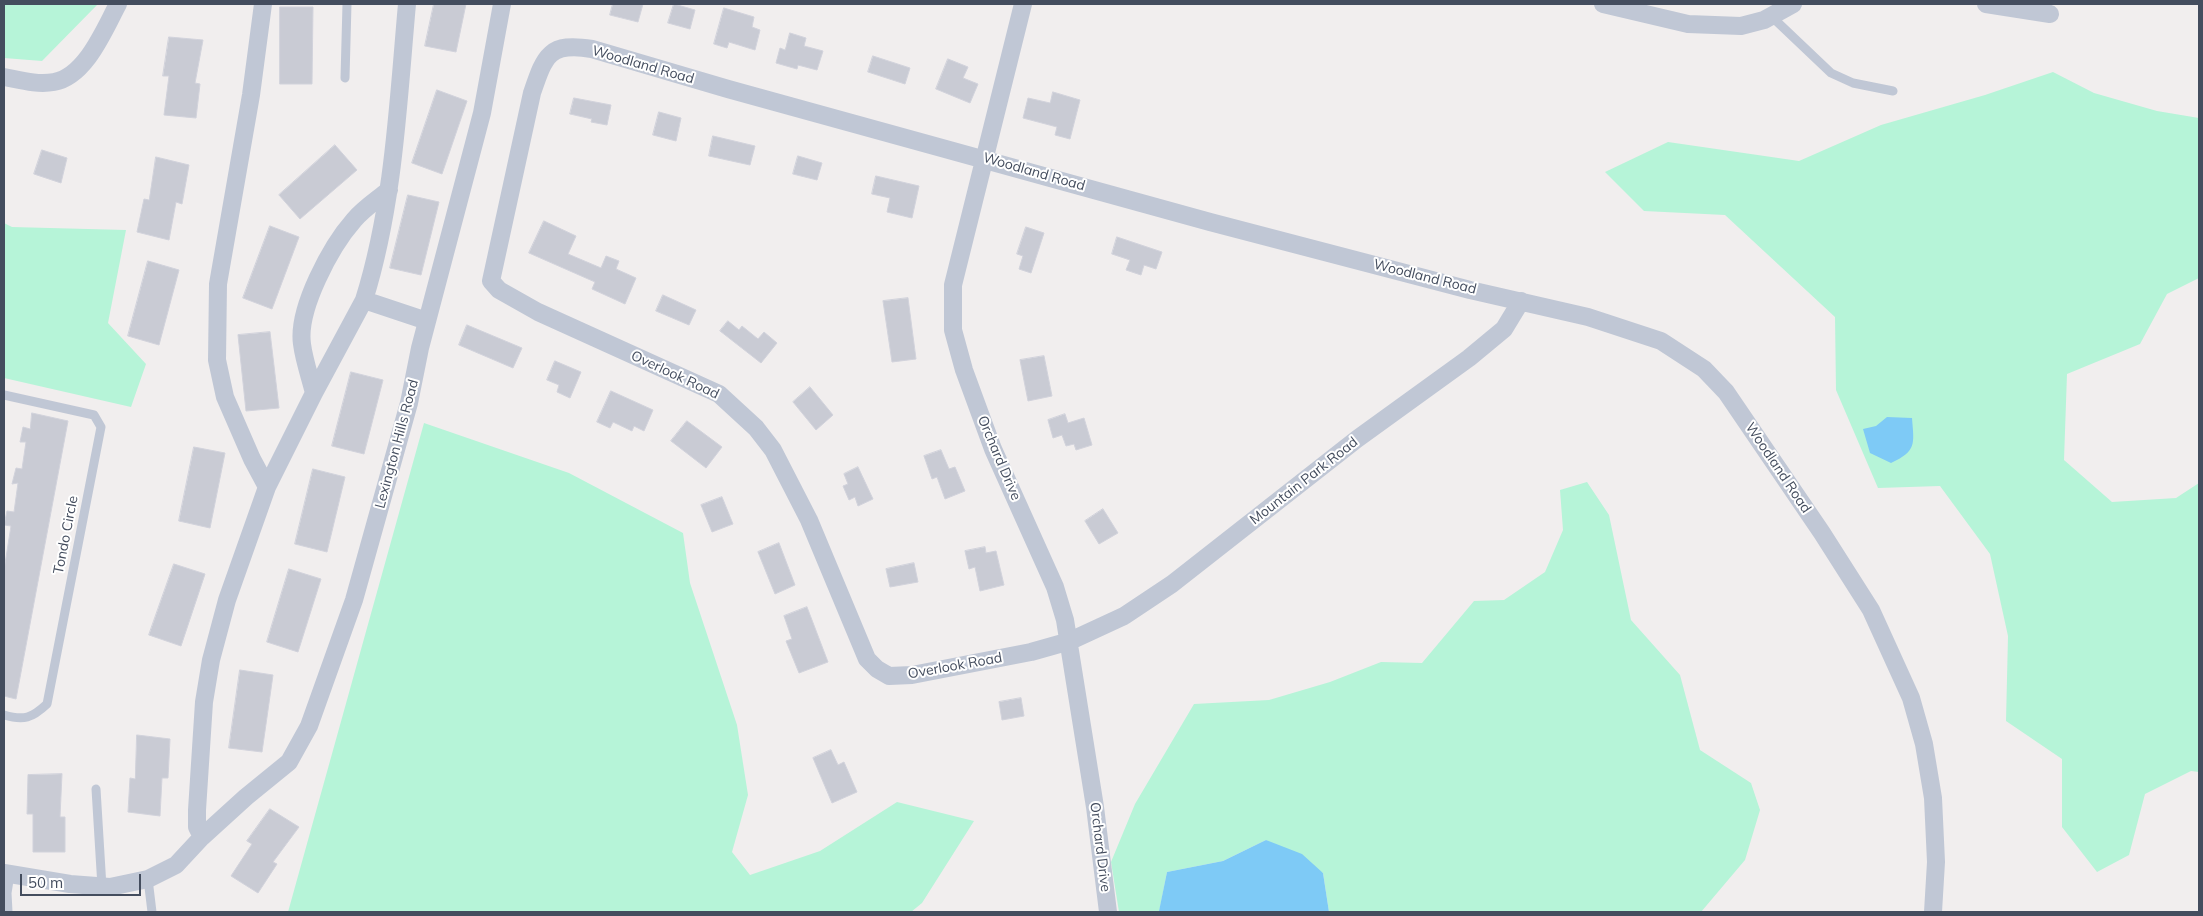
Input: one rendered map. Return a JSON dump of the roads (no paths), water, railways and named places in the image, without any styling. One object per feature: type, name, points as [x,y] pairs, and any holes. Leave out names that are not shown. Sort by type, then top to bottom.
[{"type":"street","points":[[4,77],[34,82],[55,82],[75,72],[97,46],[118,4]]},
{"type":"street","points":[[263,4],[250,95],[218,284],[217,360],[225,398],[252,459],[267,487]]},
{"type":"street","points":[[202,837],[197,827],[197,810],[204,702],[210,660],[230,591],[267,487],[314,392],[364,300],[383,228],[389,190],[407,4]]},
{"type":"street","name":"Lexington Hills Road","points":[[7,873],[70,884],[102,887],[121,886],[148,879],[176,865],[202,837],[246,797],[289,762],[309,726],[354,600],[409,403],[427,321],[482,113],[502,4]]},
{"type":"street","name":"Orchard Drive","points":[[1023,4],[983,158],[953,286],[953,330],[964,370],[993,449],[1055,587],[1070,640],[1095,807],[1108,912]]},
{"type":"street","points":[[1602,4],[1688,24],[1741,26],[1771,16],[1793,4]]},
{"type":"street","points":[[1986,4],[2050,14]]},
{"type":"street","name":"Woodland Road","points":[[553,51],[570,46],[592,49],[728,89],[1210,222],[1470,290],[1588,317],[1661,341],[1704,369],[1726,392],[1822,533],[1871,610],[1911,698],[1924,744],[1933,798],[1936,862],[1932,912]]},
{"type":"street","name":"Overlook Road","points":[[553,51],[541,65],[532,93],[491,281],[499,290],[538,312],[719,394],[756,428],[773,450],[809,520],[867,659],[877,669],[889,676],[912,676],[1031,652],[1070,640]]},
{"type":"street","points":[[314,392],[302,343],[303,316],[337,243],[366,208],[389,190]]},
{"type":"street","points":[[364,300],[427,321]]},
{"type":"street","name":"Mountain Park Road","points":[[1070,640],[1124,616],[1172,584],[1357,439],[1468,358],[1504,329],[1521,301]]},
{"type":"lane","points":[[345,78],[347,4]]},
{"type":"lane","points":[[1771,16],[1831,74],[1853,83],[1893,91]]},
{"type":"lane","name":"Tondo Circle","points":[[4,395],[94,415],[101,427],[47,704],[34,716],[13,718],[4,716]]},
{"type":"lane","points":[[96,789],[102,887]]},
{"type":"lane","points":[[7,873],[8,912]]},
{"type":"lane","points":[[148,879],[152,912]]},
{"type":"water","points":[[1887,417],[1912,418],[1912,446],[1906,455],[1891,463],[1870,453],[1863,429],[1876,426]]},
{"type":"water","points":[[1266,840],[1302,854],[1323,873],[1329,912],[1159,911],[1167,872],[1223,861]]}]
